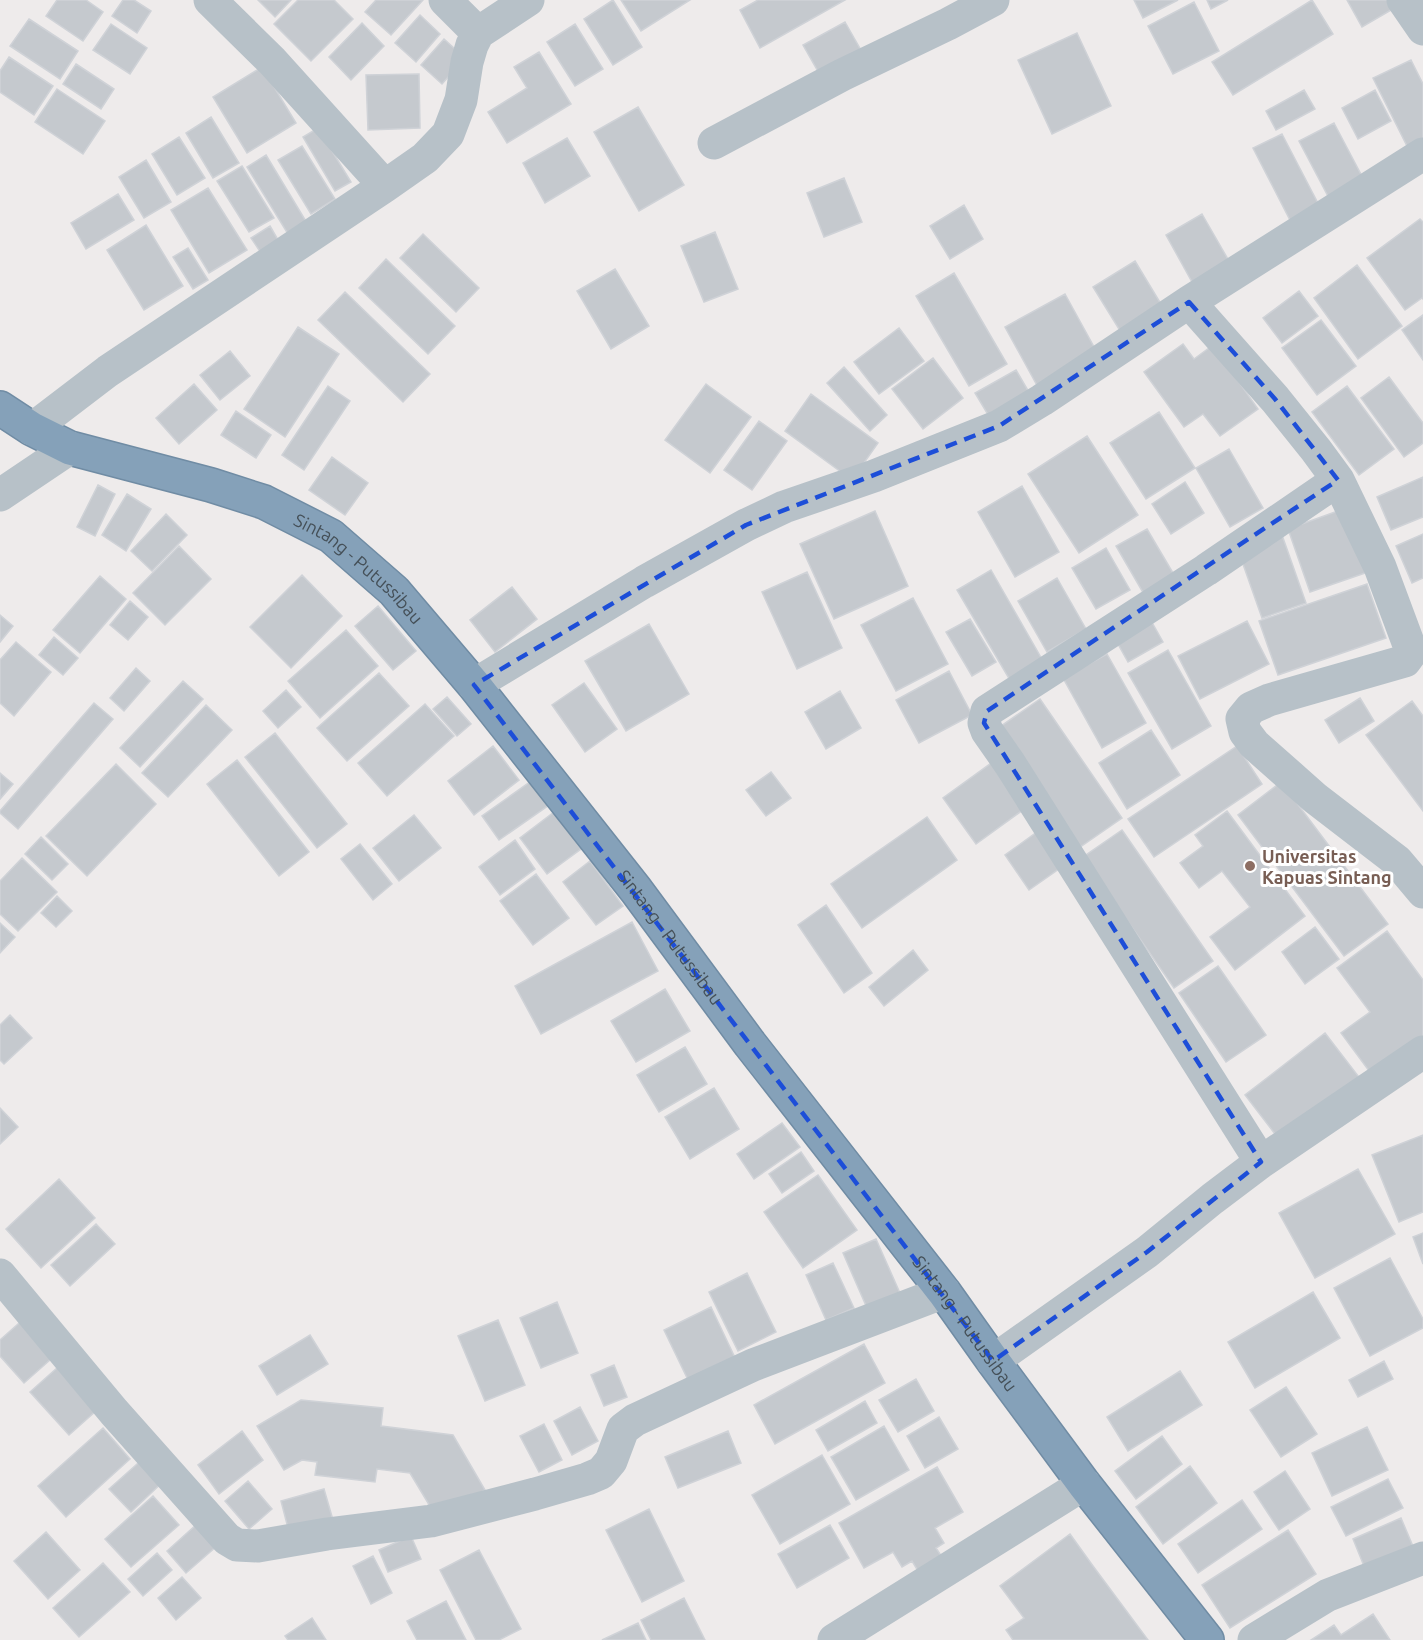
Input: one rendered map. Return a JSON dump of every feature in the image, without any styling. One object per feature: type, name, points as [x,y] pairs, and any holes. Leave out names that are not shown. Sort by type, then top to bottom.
[{"type":"highway","name":"Sintang - Putussibau","points":[[0,408],[32,429],[70,448],[211,485],[264,502],[331,536],[394,591],[474,685],[636,890],[750,1044],[944,1292],[1084,1484],[1207,1640]]},
{"type":"street","points":[[210,0],[272,61],[385,186]]},
{"type":"street","points":[[445,0],[478,33]]},
{"type":"street","points":[[32,429],[108,371],[425,158],[448,134],[461,100],[467,62],[478,33],[528,0]]},
{"type":"street","points":[[714,143],[842,75],[942,12],[993,0]]},
{"type":"street","points":[[1403,0],[1423,29]]},
{"type":"street","points":[[474,685],[644,582],[746,525],[784,507],[874,476],[999,426],[1423,154]]},
{"type":"street","points":[[1189,302],[1275,399],[1338,480],[1380,567],[1409,645],[1410,654],[1405,661],[1269,700],[1251,708],[1242,719],[1245,732],[1254,744],[1315,798],[1397,861],[1423,892]]},
{"type":"street","points":[[0,495],[70,448]]},
{"type":"street","points":[[1262,1162],[984,723],[987,711],[1206,570],[1338,480]]},
{"type":"street","points":[[993,1361],[1147,1252],[1212,1198],[1262,1162],[1423,1052]]},
{"type":"street","points":[[0,1275],[114,1412],[227,1539],[245,1547],[431,1521],[587,1479],[601,1473],[611,1461],[623,1429],[635,1419],[753,1365],[944,1292]]},
{"type":"street","points":[[834,1640],[1084,1484]]},
{"type":"street","points":[[1254,1640],[1328,1595],[1423,1558]]},
{"type":"highlighted area","points":[[1189,302],[1275,399],[1338,480],[987,711],[984,723],[1261,1162],[1147,1252],[993,1361],[474,685],[746,525],[999,426]]},
{"type":"building","points":[[57,0],[86,0],[103,12],[83,41],[46,16]]},
{"type":"building","points":[[123,0],[134,0],[151,11],[137,33],[112,16]]},
{"type":"building","points":[[258,0],[291,0],[275,17]]},
{"type":"building","points":[[298,0],[334,0],[353,19],[311,61],[274,24]]},
{"type":"building","points":[[376,0],[423,0],[391,35],[365,12]]},
{"type":"building","points":[[613,0],[642,47],[613,65],[584,19]]},
{"type":"building","points":[[621,0],[690,0],[641,31]]},
{"type":"building","points":[[758,0],[845,0],[760,48],[740,10]]},
{"type":"building","points":[[1134,0],[1178,0],[1143,18]]},
{"type":"building","points":[[1207,0],[1228,0],[1211,9]]},
{"type":"building","points":[[1312,0],[1333,34],[1233,95],[1212,62]]},
{"type":"building","points":[[1347,0],[1394,0],[1398,6],[1362,27]]},
{"type":"building","points":[[1194,2],[1219,51],[1173,74],[1148,26]]},
{"type":"building","points":[[420,15],[440,34],[416,62],[395,43]]},
{"type":"building","points":[[29,19],[78,51],[60,79],[10,46]]},
{"type":"building","points":[[845,22],[866,59],[824,82],[803,45]]},
{"type":"building","points":[[362,23],[384,46],[351,80],[329,57]]},
{"type":"building","points":[[111,24],[147,48],[130,74],[93,50]]},
{"type":"building","points":[[575,24],[603,69],[575,86],[547,42]]},
{"type":"building","points":[[1077,33],[1111,106],[1052,134],[1018,60]]},
{"type":"building","points":[[444,39],[465,58],[442,84],[421,65]]},
{"type":"building","points":[[539,52],[571,104],[507,143],[488,112],[527,88],[514,67]]},
{"type":"building","points":[[9,57],[53,86],[34,115],[0,92],[0,71]]},
{"type":"building","points":[[1411,60],[1423,84],[1423,141],[1408,148],[1373,78]]},
{"type":"building","points":[[76,64],[114,89],[101,109],[63,84]]},
{"type":"building","points":[[262,67],[296,123],[247,153],[213,97]]},
{"type":"building","points":[[419,74],[420,128],[368,130],[366,75]]},
{"type":"building","points":[[57,89],[105,121],[83,154],[35,122]]},
{"type":"building","points":[[1304,90],[1315,109],[1276,130],[1266,111]]},
{"type":"building","points":[[1375,90],[1391,121],[1358,139],[1342,108]]},
{"type":"building","points":[[638,107],[684,185],[639,211],[594,132]]},
{"type":"building","points":[[211,117],[239,163],[213,178],[186,133]]},
{"type":"building","points":[[1334,123],[1365,182],[1330,200],[1299,141]]},
{"type":"building","points":[[318,128],[351,182],[335,191],[303,137]]},
{"type":"building","points":[[1282,134],[1322,211],[1293,226],[1253,148]]},
{"type":"building","points":[[179,137],[205,178],[177,195],[152,154]]},
{"type":"building","points":[[567,138],[590,176],[545,203],[523,163]]},
{"type":"building","points":[[302,146],[335,199],[311,214],[278,160]]},
{"type":"building","points":[[266,155],[307,223],[288,234],[247,167]]},
{"type":"building","points":[[146,160],[171,202],[144,218],[119,177]]},
{"type":"building","points":[[242,166],[274,218],[249,232],[217,181]]},
{"type":"building","points":[[844,178],[862,222],[824,237],[807,193]]},
{"type":"building","points":[[208,188],[247,250],[209,273],[171,210]]},
{"type":"building","points":[[118,194],[134,220],[86,249],[71,223]]},
{"type":"building","points":[[964,205],[983,239],[950,259],[930,226]]},
{"type":"building","points":[[1202,214],[1229,261],[1192,282],[1166,235]]},
{"type":"building","points":[[1420,219],[1423,222],[1423,299],[1405,310],[1367,258]]},
{"type":"building","points":[[146,225],[183,286],[144,310],[107,250]]},
{"type":"building","points":[[270,226],[281,245],[263,256],[251,238]]},
{"type":"building","points":[[715,232],[738,289],[704,302],[681,246]]},
{"type":"building","points":[[423,234],[479,288],[456,312],[400,258]]},
{"type":"building","points":[[188,248],[208,280],[193,289],[173,257]]},
{"type":"building","points":[[386,259],[455,326],[428,354],[359,288]]},
{"type":"building","points":[[1135,261],[1164,309],[1122,334],[1093,287]]},
{"type":"building","points":[[1357,265],[1402,326],[1358,359],[1314,298]]},
{"type":"building","points":[[615,269],[649,326],[611,349],[577,291]]},
{"type":"building","points":[[954,273],[1007,364],[969,386],[916,296]]},
{"type":"building","points":[[1299,291],[1318,316],[1282,343],[1263,318]]},
{"type":"building","points":[[345,292],[430,374],[403,402],[318,320]]},
{"type":"building","points":[[1065,294],[1099,356],[1039,389],[1005,327]]},
{"type":"building","points":[[1423,315],[1423,360],[1402,330]]},
{"type":"building","points":[[1321,320],[1356,366],[1317,395],[1282,348]]},
{"type":"building","points":[[298,327],[339,354],[285,437],[244,409]]},
{"type":"building","points":[[899,328],[924,361],[879,394],[854,362]]},
{"type":"building","points":[[1183,344],[1194,359],[1213,345],[1258,409],[1220,436],[1203,414],[1184,427],[1144,372]]},
{"type":"building","points":[[230,351],[250,376],[220,400],[200,375]]},
{"type":"building","points":[[933,358],[963,398],[923,429],[892,389]]},
{"type":"building","points":[[844,367],[887,415],[870,431],[827,383]]},
{"type":"building","points":[[1016,370],[1033,399],[993,423],[975,393]]},
{"type":"building","points":[[1389,377],[1423,423],[1423,443],[1404,457],[1361,398]]},
{"type":"building","points":[[194,384],[217,410],[179,444],[156,418]]},
{"type":"building","points":[[706,384],[751,417],[710,473],[665,440]]},
{"type":"building","points":[[328,386],[350,401],[304,470],[282,455]]},
{"type":"building","points":[[1347,386],[1394,449],[1359,475],[1312,412]]},
{"type":"building","points":[[811,394],[878,443],[852,480],[785,431]]},
{"type":"building","points":[[236,411],[271,435],[256,458],[221,435]]},
{"type":"building","points":[[1159,412],[1195,468],[1146,499],[1110,443]]},
{"type":"building","points":[[759,421],[787,441],[752,490],[724,470]]},
{"type":"building","points":[[1087,436],[1138,515],[1079,553],[1028,474]]},
{"type":"building","points":[[1229,449],[1263,508],[1230,527],[1196,468]]},
{"type":"building","points":[[332,457],[368,483],[345,515],[309,490]]},
{"type":"building","points":[[1423,477],[1423,517],[1391,530],[1377,497]]},
{"type":"building","points":[[1185,482],[1204,513],[1171,534],[1152,504]]},
{"type":"building","points":[[98,485],[115,494],[95,536],[77,527]]},
{"type":"building","points":[[1022,486],[1059,552],[1015,577],[978,512]]},
{"type":"building","points":[[127,494],[151,509],[126,551],[102,535]]},
{"type":"building","points":[[1346,508],[1368,572],[1310,592],[1288,529]]},
{"type":"building","points":[[875,511],[908,586],[834,619],[800,544]]},
{"type":"building","points":[[166,514],[187,535],[152,571],[131,551]]},
{"type":"building","points":[[1147,529],[1176,578],[1145,596],[1116,546]]},
{"type":"building","points":[[1423,534],[1423,578],[1412,583],[1396,546]]},
{"type":"building","points":[[1282,535],[1306,603],[1262,618],[1238,550]]},
{"type":"building","points":[[179,546],[211,579],[165,625],[133,593]]},
{"type":"building","points":[[1106,548],[1130,590],[1096,609],[1072,568]]},
{"type":"building","points":[[991,570],[1047,668],[1014,687],[957,590]]},
{"type":"building","points":[[807,572],[842,648],[797,669],[762,592]]},
{"type":"building","points":[[302,575],[342,616],[291,668],[250,627]]},
{"type":"building","points":[[100,576],[126,599],[80,653],[53,630]]},
{"type":"building","points":[[1057,578],[1086,629],[1047,652],[1018,601]]},
{"type":"building","points":[[1367,584],[1386,638],[1278,675],[1259,621]]},
{"type":"building","points":[[512,587],[537,619],[495,652],[470,620]]},
{"type":"building","points":[[913,598],[948,664],[896,691],[861,625]]},
{"type":"building","points":[[130,601],[148,617],[128,640],[110,625]]},
{"type":"building","points":[[378,606],[416,651],[393,670],[355,626]]},
{"type":"building","points":[[0,615],[13,626],[0,642]]},
{"type":"building","points":[[1149,617],[1163,642],[1128,662],[1114,637]]},
{"type":"building","points":[[970,619],[996,662],[972,676],[946,632]]},
{"type":"building","points":[[1247,621],[1269,664],[1200,699],[1178,656]]},
{"type":"building","points":[[649,624],[689,694],[626,731],[585,661]]},
{"type":"building","points":[[346,630],[378,666],[320,718],[288,681]]},
{"type":"building","points":[[54,637],[78,658],[63,675],[39,655]]},
{"type":"building","points":[[16,642],[51,672],[14,716],[0,703],[0,660]]},
{"type":"building","points":[[1168,650],[1211,726],[1172,749],[1128,673]]},
{"type":"building","points":[[1107,654],[1146,723],[1102,748],[1063,678]]},
{"type":"building","points":[[136,668],[150,681],[124,711],[110,698]]},
{"type":"building","points":[[949,671],[972,715],[919,743],[896,700]]},
{"type":"building","points":[[379,673],[409,706],[347,761],[317,728]]},
{"type":"building","points":[[183,681],[203,699],[140,767],[120,748]]},
{"type":"building","points":[[584,683],[617,729],[585,752],[552,705]]},
{"type":"building","points":[[286,690],[301,707],[278,728],[263,711]]},
{"type":"building","points":[[840,691],[861,728],[826,749],[805,712]]},
{"type":"building","points":[[447,697],[471,724],[457,736],[433,709]]},
{"type":"building","points":[[1360,698],[1374,721],[1339,743],[1325,720]]},
{"type":"building","points":[[1040,699],[1122,818],[1073,852],[991,733]]},
{"type":"building","points":[[1412,701],[1423,716],[1423,811],[1366,735]]},
{"type":"building","points":[[94,703],[113,719],[18,829],[0,811]]},
{"type":"building","points":[[425,704],[454,736],[387,796],[358,763]]},
{"type":"building","points":[[206,705],[232,730],[168,797],[142,773]]},
{"type":"building","points":[[1151,730],[1180,775],[1127,809],[1099,763]]},
{"type":"building","points":[[275,733],[347,824],[317,848],[245,757]]},
{"type":"building","points":[[493,746],[519,780],[474,815],[448,781]]},
{"type":"building","points":[[1237,746],[1262,784],[1154,857],[1128,819]]},
{"type":"building","points":[[237,760],[309,852],[279,876],[207,784]]},
{"type":"building","points":[[994,761],[1027,807],[976,844],[943,798]]},
{"type":"building","points":[[116,764],[156,804],[87,876],[46,836]]},
{"type":"building","points":[[771,772],[791,798],[766,816],[746,790]]},
{"type":"building","points":[[0,773],[13,784],[0,799]]},
{"type":"building","points":[[534,779],[552,803],[499,840],[482,816]]},
{"type":"building","points":[[1281,782],[1388,924],[1344,956],[1238,815]]},
{"type":"building","points":[[1227,811],[1305,916],[1235,970],[1210,937],[1250,907],[1222,871],[1199,888],[1180,863],[1203,846],[1195,835]]},
{"type":"building","points":[[554,812],[581,849],[547,874],[520,838]]},
{"type":"building","points":[[414,815],[441,848],[399,881],[373,848]]},
{"type":"building","points":[[927,817],[957,860],[862,928],[831,884]]},
{"type":"building","points":[[1041,829],[1066,864],[1029,890],[1005,855]]},
{"type":"building","points":[[1122,830],[1213,961],[1174,988],[1083,857]]},
{"type":"building","points":[[41,837],[68,864],[52,880],[25,854]]},
{"type":"building","points":[[515,840],[535,869],[500,895],[479,867]]},
{"type":"building","points":[[360,844],[392,884],[373,900],[341,859]]},
{"type":"building","points":[[22,858],[57,892],[18,931],[0,914],[0,881]]},
{"type":"building","points":[[590,861],[623,906],[596,925],[563,882]]},
{"type":"building","points":[[536,874],[569,918],[533,945],[500,901]]},
{"type":"building","points":[[57,896],[72,911],[56,927],[41,913]]},
{"type":"building","points":[[826,905],[872,973],[844,993],[798,925]]},
{"type":"building","points":[[632,922],[658,971],[541,1034],[515,986]]},
{"type":"building","points":[[0,923],[15,937],[0,953]]},
{"type":"building","points":[[1315,927],[1339,959],[1305,984],[1282,952]]},
{"type":"building","points":[[1387,931],[1423,980],[1423,1044],[1375,1079],[1341,1033],[1370,1012],[1337,968]]},
{"type":"building","points":[[913,950],[928,970],[884,1006],[869,987]]},
{"type":"building","points":[[1218,966],[1266,1035],[1226,1062],[1179,993]]},
{"type":"building","points":[[665,989],[690,1031],[636,1062],[611,1021]]},
{"type":"building","points":[[10,1015],[32,1038],[4,1064],[0,1060],[0,1025]]},
{"type":"building","points":[[1325,1033],[1362,1081],[1282,1143],[1245,1095]]},
{"type":"building","points":[[685,1047],[707,1084],[659,1112],[637,1075]]},
{"type":"building","points":[[714,1088],[739,1129],[690,1159],[665,1117]]},
{"type":"building","points":[[0,1108],[18,1127],[0,1144]]},
{"type":"building","points":[[782,1123],[800,1147],[754,1179],[737,1154]]},
{"type":"building","points":[[1423,1135],[1423,1212],[1399,1222],[1372,1155]]},
{"type":"building","points":[[801,1152],[814,1171],[782,1193],[769,1174]]},
{"type":"building","points":[[1358,1169],[1395,1234],[1315,1278],[1279,1213]]},
{"type":"building","points":[[818,1175],[857,1230],[803,1268],[764,1212]]},
{"type":"building","points":[[59,1179],[95,1218],[41,1268],[6,1229]]},
{"type":"building","points":[[96,1224],[115,1244],[70,1286],[51,1265]]},
{"type":"building","points":[[1423,1233],[1423,1264],[1413,1237]]},
{"type":"building","points":[[876,1239],[900,1293],[867,1308],[843,1253]]},
{"type":"building","points":[[1390,1258],[1423,1319],[1423,1328],[1370,1356],[1334,1288]]},
{"type":"building","points":[[833,1263],[854,1308],[826,1320],[806,1275]]},
{"type":"building","points":[[747,1273],[776,1332],[738,1351],[709,1292]]},
{"type":"building","points":[[1313,1292],[1340,1338],[1255,1388],[1228,1342]]},
{"type":"building","points":[[557,1302],[578,1353],[541,1368],[520,1318]]},
{"type":"building","points":[[711,1307],[737,1362],[690,1384],[664,1330]]},
{"type":"building","points":[[27,1316],[59,1352],[24,1383],[0,1356],[0,1340]]},
{"type":"building","points":[[498,1320],[525,1385],[485,1401],[458,1336]]},
{"type":"building","points":[[310,1335],[328,1364],[277,1395],[259,1366]]},
{"type":"building","points":[[864,1344],[885,1383],[775,1444],[754,1405]]},
{"type":"building","points":[[67,1359],[105,1403],[69,1435],[30,1392]]},
{"type":"building","points":[[1384,1361],[1393,1379],[1358,1397],[1349,1380]]},
{"type":"building","points":[[614,1365],[627,1397],[604,1406],[591,1375]]},
{"type":"building","points":[[1180,1371],[1202,1405],[1128,1451],[1107,1417]]},
{"type":"building","points":[[916,1379],[934,1411],[898,1432],[879,1400]]},
{"type":"building","points":[[1286,1387],[1317,1434],[1281,1457],[1250,1410]]},
{"type":"building","points":[[301,1400],[383,1408],[381,1426],[453,1435],[485,1490],[437,1518],[410,1473],[377,1469],[375,1482],[315,1475],[317,1462],[302,1460],[284,1470],[257,1426]]},
{"type":"building","points":[[865,1401],[877,1423],[828,1451],[816,1430]]},
{"type":"building","points":[[580,1407],[598,1441],[572,1455],[554,1421]]},
{"type":"building","points":[[939,1417],[958,1449],[925,1468],[907,1436]]},
{"type":"building","points":[[544,1424],[562,1460],[539,1472],[520,1436]]},
{"type":"building","points":[[884,1426],[909,1470],[856,1500],[831,1457]]},
{"type":"building","points":[[1367,1427],[1388,1470],[1332,1496],[1312,1453]]},
{"type":"building","points":[[103,1428],[130,1459],[66,1517],[38,1486]]},
{"type":"building","points":[[242,1431],[263,1460],[219,1494],[198,1465]]},
{"type":"building","points":[[728,1431],[741,1463],[678,1488],[665,1457]]},
{"type":"building","points":[[1162,1436],[1182,1464],[1136,1499],[1115,1471]]},
{"type":"building","points":[[822,1455],[850,1504],[780,1544],[752,1495]]},
{"type":"building","points":[[146,1456],[166,1479],[131,1512],[109,1489]]},
{"type":"building","points":[[1190,1466],[1217,1503],[1163,1544],[1136,1507]]},
{"type":"building","points":[[937,1467],[963,1512],[935,1528],[944,1543],[936,1548],[942,1557],[918,1571],[912,1561],[902,1567],[893,1552],[864,1568],[839,1523]]},
{"type":"building","points":[[1285,1471],[1310,1509],[1279,1530],[1254,1492]]},
{"type":"building","points":[[1388,1479],[1403,1508],[1346,1536],[1331,1507]]},
{"type":"building","points":[[248,1481],[272,1509],[249,1529],[225,1501]]},
{"type":"building","points":[[324,1489],[333,1520],[289,1532],[281,1501]]},
{"type":"building","points":[[153,1496],[179,1525],[131,1567],[105,1539]]},
{"type":"building","points":[[1242,1500],[1262,1529],[1198,1573],[1178,1544]]},
{"type":"building","points":[[649,1509],[684,1581],[642,1602],[606,1530]]},
{"type":"building","points":[[1401,1518],[1415,1551],[1366,1571],[1353,1539]]},
{"type":"building","points":[[197,1524],[217,1546],[186,1573],[167,1551]]},
{"type":"building","points":[[830,1525],[849,1558],[797,1588],[778,1554]]},
{"type":"building","points":[[1288,1530],[1316,1574],[1230,1628],[1202,1585]]},
{"type":"building","points":[[46,1532],[80,1570],[48,1599],[14,1561]]},
{"type":"building","points":[[1070,1534],[1148,1640],[1013,1640],[1006,1630],[1024,1618],[1000,1586]]},
{"type":"building","points":[[411,1536],[421,1559],[388,1572],[379,1550]]},
{"type":"building","points":[[479,1550],[521,1629],[499,1640],[476,1640],[440,1570]]},
{"type":"building","points":[[157,1553],[172,1570],[143,1596],[128,1579]]},
{"type":"building","points":[[373,1556],[392,1593],[371,1604],[353,1566]]},
{"type":"building","points":[[103,1563],[130,1592],[79,1637],[53,1608]]},
{"type":"building","points":[[182,1577],[201,1598],[176,1620],[158,1598]]},
{"type":"building","points":[[684,1598],[705,1640],[651,1640],[641,1620]]},
{"type":"building","points":[[446,1601],[466,1640],[417,1640],[407,1621]]},
{"type":"building","points":[[1373,1614],[1390,1640],[1311,1640],[1334,1625],[1341,1635]]},
{"type":"building","points":[[312,1618],[326,1640],[288,1640],[285,1636]]},
{"type":"building","points":[[638,1623],[646,1640],[602,1640]]},
{"type":"place","name":"Universitas Kapuas Sintang","points":[[1250,866]]}]
